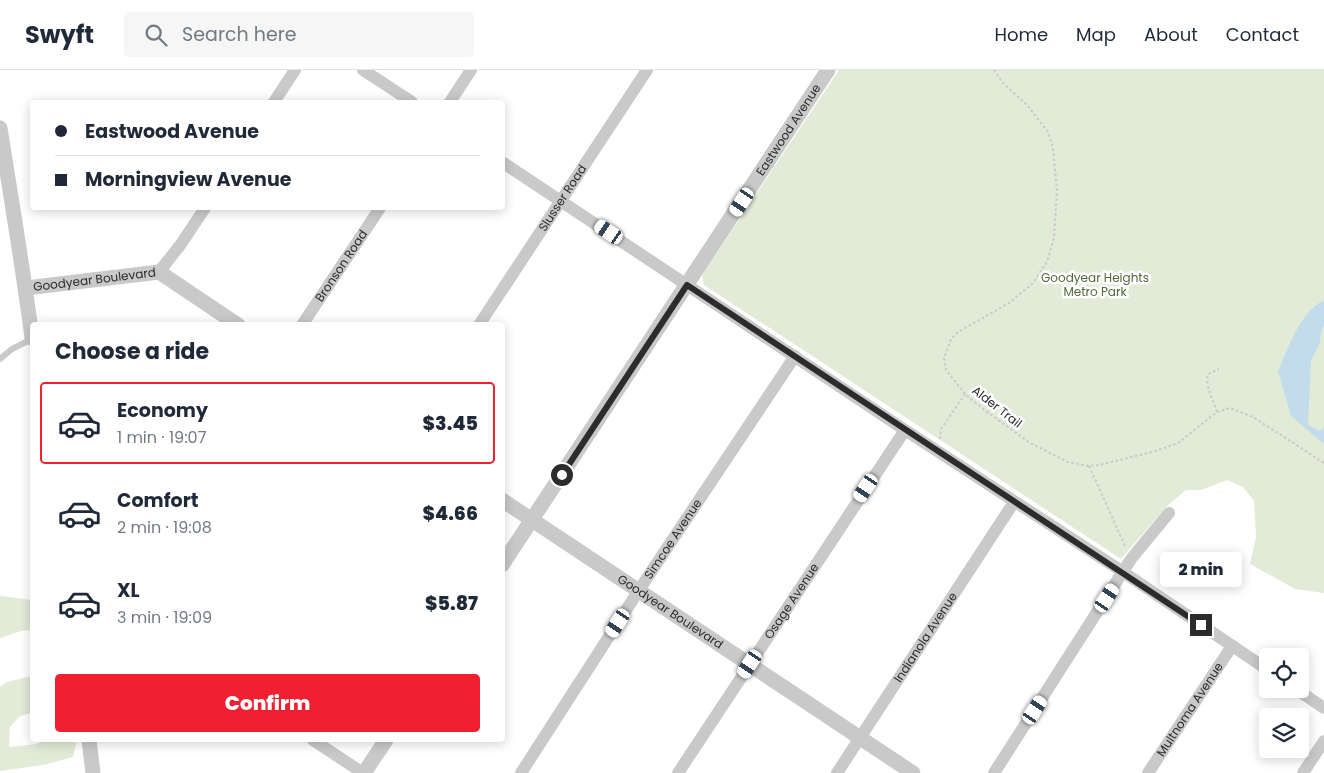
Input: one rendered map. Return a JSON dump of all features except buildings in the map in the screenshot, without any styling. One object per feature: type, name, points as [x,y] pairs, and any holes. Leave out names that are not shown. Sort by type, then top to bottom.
[{"type":"street","points":[[275,100],[295,70]]},
{"type":"street","points":[[363,70],[409,100]]},
{"type":"street","points":[[451,100],[471,70]]},
{"type":"street","name":"Slusser Road","points":[[481,322],[647,70]]},
{"type":"street","name":"Eastwood Avenue","points":[[505,560],[828,70]]},
{"type":"street","points":[[0,128],[3,176],[26,288],[30,322]]},
{"type":"street","points":[[505,164],[1014,502],[1123,572],[1259,664]]},
{"type":"street","points":[[159,272],[204,210]]},
{"type":"street","name":"Bronson Road","points":[[304,322],[379,210]]},
{"type":"street","name":"Goodyear Boulevard","points":[[26,288],[159,272],[234,322]]},
{"type":"street","name":"Simcoe Avenue","points":[[521,773],[639,590],[795,356]]},
{"type":"street","name":"Osage Avenue","points":[[678,773],[905,430]]},
{"type":"street","name":"Goodyear Boulevard","points":[[505,502],[913,773]]},
{"type":"street","name":"Indianola Avenue","points":[[837,773],[1014,502]]},
{"type":"street","points":[[994,773],[1130,559],[1168,512]]},
{"type":"street","name":"Multnoma Avenue","points":[[1148,773],[1232,646]]},
{"type":"street","points":[[1309,698],[1324,708]]},
{"type":"street","points":[[89,742],[93,773]]},
{"type":"street","points":[[316,742],[363,773],[385,742]]},
{"type":"street","points":[[1304,773],[1324,742]]},
{"type":"lane","points":[[0,359],[12,349],[30,339]]},
{"type":"path","name":"Alder Trail","points":[[994,70],[1002,82],[1027,105],[1048,132],[1053,148],[1057,191],[1054,238],[1047,262],[1032,284],[1009,303],[958,332],[950,339],[944,358],[946,370],[965,394],[1030,444],[1068,462],[1089,466],[1156,451],[1178,443],[1217,412]]},
{"type":"path","points":[[1219,369],[1208,374],[1207,380],[1217,412],[1230,408],[1253,417],[1324,464]]},
{"type":"path","points":[[938,451],[941,429],[965,394]]},
{"type":"path","points":[[1089,466],[1130,559]]},
{"type":"green space","name":"Goodyear Heights Metro Park","points":[[839,70],[1324,70],[1324,593],[1295,589],[1250,564],[1256,537],[1254,501],[1243,487],[1227,480],[1201,490],[1186,490],[1167,506],[1121,559],[704,285],[702,276],[706,269]]},
{"type":"green space","points":[[0,596],[30,600],[30,630],[0,638]]},
{"type":"green space","points":[[30,676],[30,714],[20,716],[10,727],[9,747],[40,742],[75,742],[73,757],[43,765],[0,771],[0,687],[7,682]]},
{"type":"water","points":[[1324,300],[1324,325],[1321,331],[1320,342],[1311,361],[1308,425],[1320,431],[1324,427],[1324,444],[1291,416],[1278,371],[1301,322],[1315,306]]},
{"type":"route","points":[[562,475],[687,285],[1201,625]]}]
